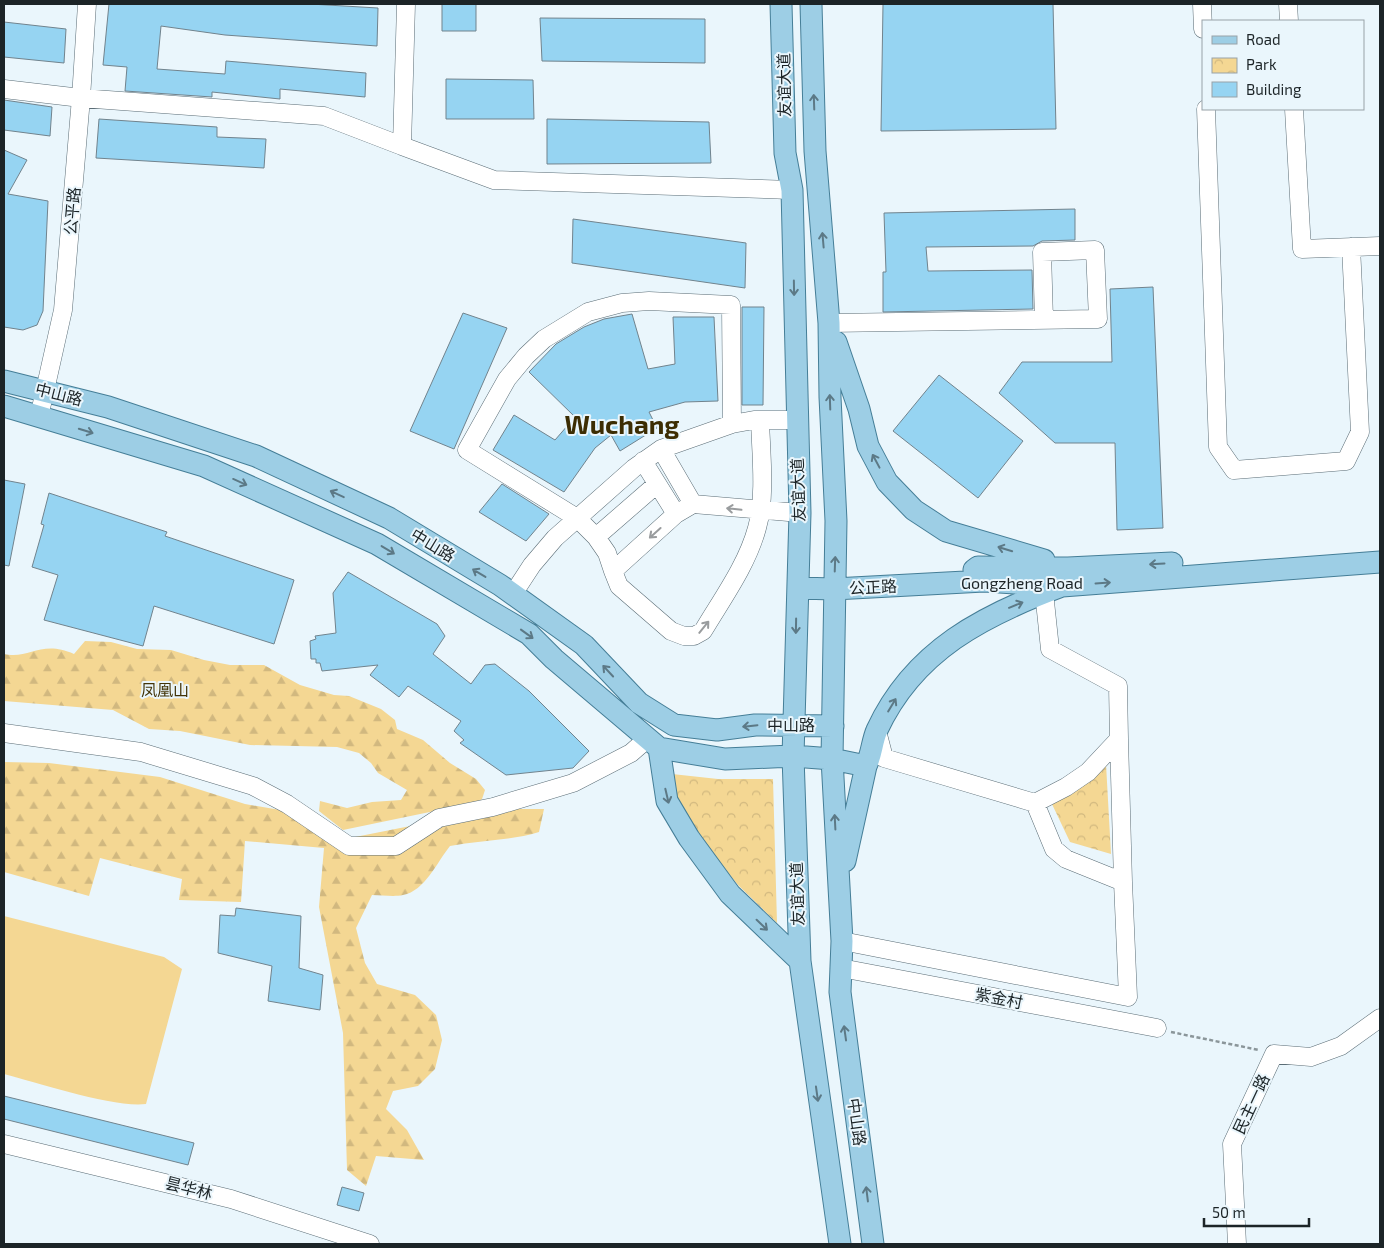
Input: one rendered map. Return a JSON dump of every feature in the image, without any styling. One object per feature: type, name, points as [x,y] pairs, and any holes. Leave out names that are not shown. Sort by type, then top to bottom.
[{"type":"main road","name":"友谊大道","points":[[781,4],[785,153],[792,190],[796,420],[800,513],[793,756],[800,968]]},
{"type":"main road","name":"友谊大道","points":[[811,4],[815,151],[829,323],[830,397],[836,521],[832,759],[842,941]]},
{"type":"main road","points":[[829,323],[858,409],[868,446],[887,482],[914,510],[946,532],[1058,582]]},
{"type":"main road","name":"中山路","points":[[4,381],[108,407],[256,456],[389,518],[513,594],[584,645],[639,704],[674,725],[717,730],[755,726],[833,726]]},
{"type":"main road","name":"中山路","points":[[4,406],[204,466],[377,544],[529,634],[653,743],[725,759],[793,756],[832,759],[866,766]]},
{"type":"main road","name":"Gongzheng Road","points":[[1058,582],[1218,561],[1380,548]]},
{"type":"main road","name":"Gongzheng Road","points":[[949,583],[978,567],[1058,582],[1380,562]]},
{"type":"main road","points":[[839,888],[866,766],[877,731],[907,680],[938,649],[986,617],[1058,582]]},
{"type":"main road","name":"公正路","points":[[798,588],[834,589],[949,583]]},
{"type":"main road","points":[[653,743],[667,801],[689,838],[730,894],[800,968],[840,1244]]},
{"type":"main road","name":"中山路","points":[[842,941],[840,992],[873,1244]]},
{"type":"street","name":"公平路","points":[[39,417],[63,310],[87,4]]},
{"type":"street","points":[[402,146],[406,4]]},
{"type":"street","points":[[1202,4],[1203,20]]},
{"type":"street","points":[[1288,4],[1289,20]]},
{"type":"street","points":[[4,89],[81,98],[324,116],[494,180],[792,190]]},
{"type":"street","points":[[1206,110],[1218,447],[1234,470],[1346,461],[1360,432],[1351,247]]},
{"type":"street","points":[[1294,110],[1302,249],[1380,246]]},
{"type":"street","points":[[829,323],[1044,320],[1098,319],[1095,250],[1042,252],[1044,320]]},
{"type":"street","points":[[732,424],[732,305],[648,301],[622,303],[588,312],[544,339],[507,379],[466,450],[577,518],[596,537],[607,554],[619,586],[661,624],[684,636],[694,636],[703,631],[744,559],[757,528],[761,511],[760,420]]},
{"type":"street","points":[[513,594],[545,549],[577,518],[643,461],[661,450],[732,424],[760,420],[796,420]]},
{"type":"street","points":[[661,450],[694,504]]},
{"type":"street","points":[[643,461],[676,514]]},
{"type":"street","points":[[596,537],[658,484]]},
{"type":"street","points":[[612,571],[676,514],[694,504],[800,513]]},
{"type":"street","points":[[842,941],[1128,996],[1118,686],[1050,649],[1058,582]]},
{"type":"street","points":[[877,731],[884,758],[1035,803],[1066,787],[1088,772],[1119,739]]},
{"type":"street","points":[[4,733],[141,752],[253,786],[287,804],[349,846],[396,846],[439,818],[493,808],[572,783],[653,743]]},
{"type":"street","points":[[1035,803],[1054,849],[1066,859],[1123,882]]},
{"type":"street","name":"紫金村","points":[[840,968],[1165,1030]]},
{"type":"street","name":"民主一路","points":[[1237,1244],[1232,1144],[1274,1054],[1311,1057],[1342,1046],[1380,1018]]},
{"type":"street","name":"昙华林","points":[[4,1144],[231,1199],[346,1241],[370,1244]]},
{"type":"path","points":[[1165,1030],[1245,1047]]},
{"type":"green space","name":"凤凰山","points":[[85,641],[111,642],[137,649],[171,650],[204,660],[230,665],[264,665],[300,685],[334,695],[349,696],[381,709],[395,720],[397,729],[423,740],[450,763],[476,779],[485,790],[482,799],[478,802],[343,830],[319,811],[320,801],[347,808],[372,802],[401,800],[407,790],[378,773],[371,763],[359,753],[337,747],[250,745],[180,731],[149,729],[113,710],[4,701],[4,654],[13,655],[53,649],[74,654]]},
{"type":"green space","points":[[4,762],[49,763],[160,777],[245,804],[286,811],[350,838],[496,809],[544,809],[539,832],[517,837],[450,846],[430,875],[418,888],[403,895],[372,895],[356,928],[365,963],[377,984],[415,995],[436,1015],[442,1040],[435,1069],[418,1086],[393,1091],[386,1109],[407,1130],[424,1160],[376,1156],[366,1186],[347,1170],[343,1033],[319,907],[324,848],[245,841],[241,902],[179,900],[182,879],[100,858],[89,896],[4,872]]},
{"type":"green space","points":[[1106,764],[1111,854],[1070,842],[1051,802]]},
{"type":"green space","points":[[672,774],[718,779],[773,779],[777,923],[738,885],[707,847],[668,787]]},
{"type":"green space","points":[[4,916],[164,957],[182,969],[146,1104],[96,1099],[4,1074]]},
{"type":"building","points":[[109,4],[310,4],[378,8],[377,46],[225,35],[161,26],[157,69],[225,74],[226,61],[366,73],[365,97],[280,89],[280,99],[212,92],[212,97],[125,91],[127,67],[103,65]]},
{"type":"building","points":[[442,4],[476,4],[476,31],[442,31]]},
{"type":"building","points":[[883,4],[1053,4],[1056,129],[881,131]]},
{"type":"building","points":[[540,18],[705,19],[705,63],[542,61]]},
{"type":"building","points":[[4,22],[66,29],[64,63],[4,57]]},
{"type":"building","points":[[446,79],[533,80],[534,119],[446,119]]},
{"type":"building","points":[[4,100],[52,107],[50,136],[4,130]]},
{"type":"building","points":[[99,119],[217,127],[217,137],[266,139],[264,168],[96,158]]},
{"type":"building","points":[[547,119],[709,122],[711,163],[547,164]]},
{"type":"building","points":[[4,150],[27,160],[8,194],[48,201],[43,311],[37,325],[23,330],[4,327]]},
{"type":"building","points":[[1075,209],[1075,240],[1042,241],[1033,246],[926,247],[928,271],[1032,270],[1033,309],[883,312],[883,272],[886,272],[884,213]]},
{"type":"building","points":[[573,219],[746,243],[745,288],[572,263]]},
{"type":"building","points":[[1153,287],[1163,528],[1117,530],[1115,443],[1055,443],[999,393],[1022,362],[1112,362],[1110,289]]},
{"type":"building","points":[[742,307],[764,307],[763,405],[742,405]]},
{"type":"building","points":[[463,313],[507,328],[454,449],[410,431]]},
{"type":"building","points":[[632,314],[648,369],[675,364],[673,317],[714,317],[718,401],[685,402],[649,412],[657,428],[620,451],[611,435],[595,448],[564,492],[493,450],[514,415],[555,440],[575,417],[529,372],[556,344],[584,327],[604,319]]},
{"type":"building","points":[[939,375],[1023,441],[978,498],[893,431]]},
{"type":"building","points":[[4,480],[25,484],[9,566],[4,565]]},
{"type":"building","points":[[502,484],[549,514],[526,541],[479,512]]},
{"type":"building","points":[[49,493],[167,532],[165,536],[294,580],[274,644],[154,606],[143,646],[44,620],[58,575],[32,567],[44,525],[41,524]]},
{"type":"building","points":[[348,572],[437,624],[445,636],[433,654],[471,684],[485,665],[495,664],[529,691],[589,751],[573,768],[506,775],[460,743],[464,740],[454,731],[461,721],[408,686],[399,697],[370,675],[378,665],[322,671],[320,663],[316,663],[316,659],[311,659],[310,641],[316,639],[315,636],[336,633],[333,593]]},
{"type":"building","points":[[236,908],[301,916],[299,968],[323,975],[320,1010],[268,1001],[272,966],[218,953],[220,915],[235,916]]},
{"type":"building","points":[[4,1096],[194,1143],[188,1165],[4,1119]]},
{"type":"building","points":[[342,1187],[364,1193],[359,1211],[337,1205]]},
{"type":"district","name":"Wuchang","points":[[622,425]]}]
